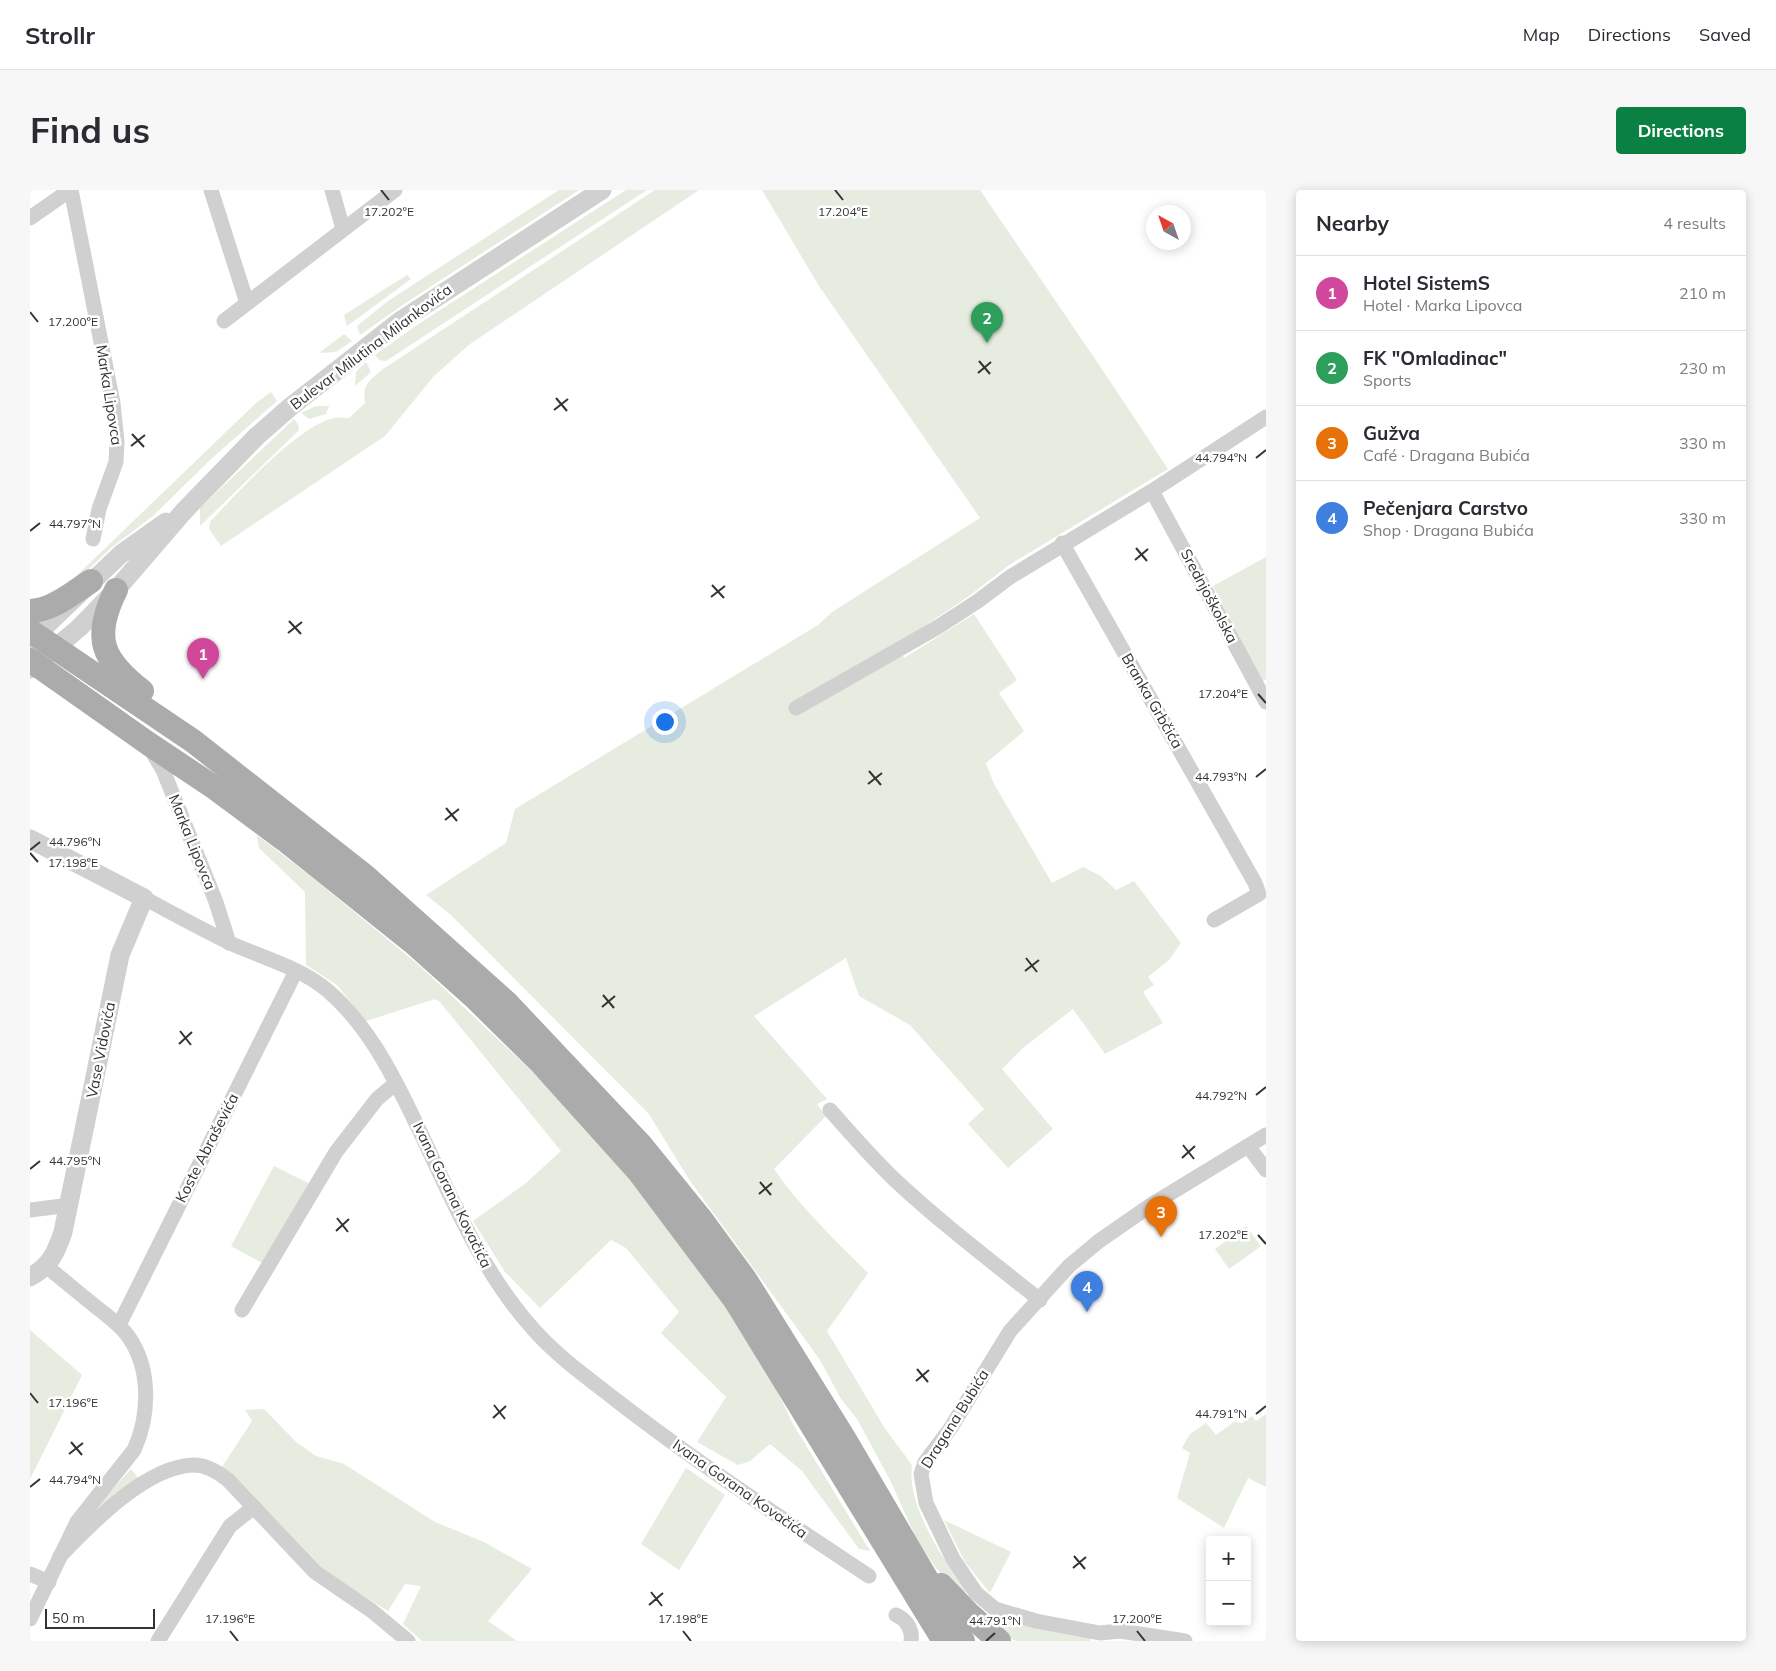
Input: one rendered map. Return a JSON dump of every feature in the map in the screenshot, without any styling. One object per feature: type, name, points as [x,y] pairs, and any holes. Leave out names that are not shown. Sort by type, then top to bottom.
[{"type":"main road","points":[[30,610],[40,610],[52,606],[91,580]]},
{"type":"main road","points":[[116,590],[105,612],[102,627],[104,642],[111,661],[123,677],[167,709],[193,741]]},
{"type":"main road","points":[[35,650],[193,741],[365,876],[507,1003],[641,1145],[695,1212],[745,1279],[799,1363],[963,1641]]},
{"type":"main road","points":[[35,650],[148,744],[215,788],[416,945],[506,1028],[595,1121],[638,1172],[735,1300],[944,1641]]},
{"type":"main road","points":[[903,1541],[963,1608],[999,1641]]},
{"type":"street","points":[[30,218],[70,190]]},
{"type":"street","name":"Marka Lipovca","points":[[70,190],[113,403],[117,442],[116,462],[99,509],[93,539]]},
{"type":"street","points":[[212,190],[246,303]]},
{"type":"street","points":[[332,190],[343,229]]},
{"type":"street","points":[[224,321],[394,190]]},
{"type":"street","name":"Bulevar Milutina Milankovića","points":[[35,650],[116,590],[184,511],[257,436],[289,408],[364,349],[449,288],[602,190]]},
{"type":"street","points":[[796,708],[938,627],[1062,543],[1152,491],[1266,417]]},
{"type":"street","name":"Srednjoškolska","points":[[1152,491],[1266,702]]},
{"type":"street","name":"Bulevar Milutina Milankovića","points":[[35,650],[91,580],[138,541],[184,511]]},
{"type":"street","name":"Branka Grbčića","points":[[1062,543],[1255,883],[1259,894],[1214,920]]},
{"type":"street","name":"Marka Lipovca","points":[[148,744],[163,770],[230,942]]},
{"type":"street","name":"Ivana Gorana Kovačića","points":[[30,839],[230,942],[296,971],[326,990],[352,1016],[377,1050],[396,1083],[481,1257],[508,1298],[535,1332],[560,1356],[675,1444],[734,1487],[869,1576]]},
{"type":"street","name":"Vase Vidovića","points":[[47,1266],[57,1251],[70,1205],[120,955],[144,898]]},
{"type":"street","name":"Koste Abraševića","points":[[119,1325],[296,971]]},
{"type":"street","points":[[242,1310],[336,1152],[377,1099],[396,1083]]},
{"type":"street","points":[[830,1110],[872,1156],[913,1196],[949,1228],[1040,1300]]},
{"type":"street","name":"Dragana Bubića","points":[[1183,1641],[1120,1631],[1100,1633],[1036,1621],[995,1609],[982,1599],[963,1578],[929,1508],[921,1480],[925,1462],[950,1429],[1010,1331],[1069,1266],[1099,1241],[1152,1205],[1266,1135]]},
{"type":"street","points":[[1248,1146],[1266,1170]]},
{"type":"street","points":[[30,1210],[70,1205]]},
{"type":"street","points":[[30,1277],[47,1266],[119,1325],[134,1346],[145,1383],[145,1400],[140,1437],[126,1462],[77,1522],[30,1619]]},
{"type":"street","points":[[60,1556],[103,1512],[156,1477],[178,1468],[195,1465],[212,1470],[228,1480],[315,1572],[372,1611],[408,1641]]},
{"type":"street","points":[[158,1641],[222,1537],[230,1526],[254,1507]]},
{"type":"street","points":[[30,1574],[49,1582]]},
{"type":"street","points":[[896,1615],[907,1622],[912,1637],[911,1641]]},
{"type":"shaded area","points":[[559,190],[579,190],[404,304],[360,335],[357,326],[388,301]]},
{"type":"shaded area","points":[[626,190],[647,190],[386,361],[379,360],[375,355],[417,325]]},
{"type":"shaded area","points":[[655,190],[699,190],[470,344],[434,376],[385,436],[221,546],[209,529],[210,522],[268,462],[303,433],[320,423],[334,418],[349,418],[365,403],[364,397],[368,383],[383,369]]},
{"type":"shaded area","points":[[762,190],[980,190],[1168,469],[1009,565],[969,596],[898,644],[904,658],[974,614],[1017,680],[999,693],[1024,731],[986,763],[994,784],[1052,883],[1083,867],[1101,876],[1116,890],[1134,881],[1181,943],[1169,960],[1148,977],[1154,985],[1143,992],[1163,1023],[1105,1054],[1073,1009],[1023,1048],[1002,1069],[1053,1129],[1008,1168],[968,1124],[984,1109],[910,1025],[859,996],[846,958],[754,1016],[827,1099],[817,1104],[826,1116],[774,1169],[806,1210],[868,1273],[827,1331],[884,1427],[912,1465],[912,1481],[920,1514],[937,1548],[966,1591],[961,1595],[936,1568],[918,1542],[890,1480],[857,1419],[841,1399],[820,1360],[688,1178],[649,1114],[451,915],[426,895],[506,843],[515,809],[818,625],[832,612],[980,518],[819,286]]},
{"type":"shaded area","points":[[407,275],[411,279],[347,326],[344,315]]},
{"type":"shaded area","points":[[344,334],[352,341],[336,352],[319,353]]},
{"type":"shaded area","points":[[366,362],[371,372],[355,386],[356,372]]},
{"type":"shaded area","points":[[271,392],[277,401],[210,460],[153,516],[112,547],[76,581],[46,597],[48,593],[70,582],[256,403]]},
{"type":"shaded area","points":[[316,406],[329,406],[326,414],[309,419],[301,413]]},
{"type":"shaded area","points":[[294,419],[298,424],[299,430],[200,526],[200,508]]},
{"type":"shaded area","points":[[1266,557],[1266,679],[1261,682],[1213,586]]},
{"type":"shaded area","points":[[257,835],[313,878],[420,966],[591,1127],[756,1347],[793,1424],[870,1551],[859,1549],[802,1471],[770,1444],[750,1461],[738,1465],[697,1442],[726,1397],[661,1333],[679,1312],[626,1248],[611,1240],[540,1308],[505,1272],[473,1221],[526,1183],[561,1151],[440,1002],[435,999],[366,1021],[337,985],[306,965],[305,892],[259,848]]},
{"type":"shaded area","points":[[274,1166],[310,1184],[264,1264],[231,1246]]},
{"type":"shaded area","points":[[1246,1226],[1261,1246],[1229,1269],[1215,1249]]},
{"type":"shaded area","points":[[30,1330],[82,1375],[30,1479]]},
{"type":"shaded area","points":[[264,1409],[296,1442],[316,1456],[344,1464],[435,1522],[484,1542],[532,1569],[488,1621],[517,1641],[422,1641],[403,1624],[421,1586],[405,1584],[388,1611],[331,1576],[308,1557],[222,1467],[252,1421],[245,1410]]},
{"type":"shaded area","points":[[1266,1414],[1266,1487],[1248,1478],[1224,1528],[1177,1498],[1190,1453],[1182,1448],[1190,1434],[1206,1423],[1216,1435],[1234,1422],[1242,1423],[1252,1416],[1256,1421]]},
{"type":"shaded area","points":[[686,1468],[725,1495],[679,1570],[641,1544]]},
{"type":"shaded area","points":[[131,1469],[140,1480],[90,1514]]},
{"type":"shaded area","points":[[944,1520],[1011,1552],[990,1593],[965,1562]]},
{"type":"shaded area","points":[[982,1610],[989,1618],[1091,1637],[1090,1641],[1016,1641],[1005,1636],[977,1614]]},
{"type":"place","name":"FK \"Omladinac\"","points":[[987,343]]},
{"type":"place","name":"Hotel SistemS","points":[[203,679]]},
{"type":"place","name":"Gužva","points":[[1161,1237]]},
{"type":"place","name":"Pečenjara Carstvo","points":[[1087,1312]]}]
